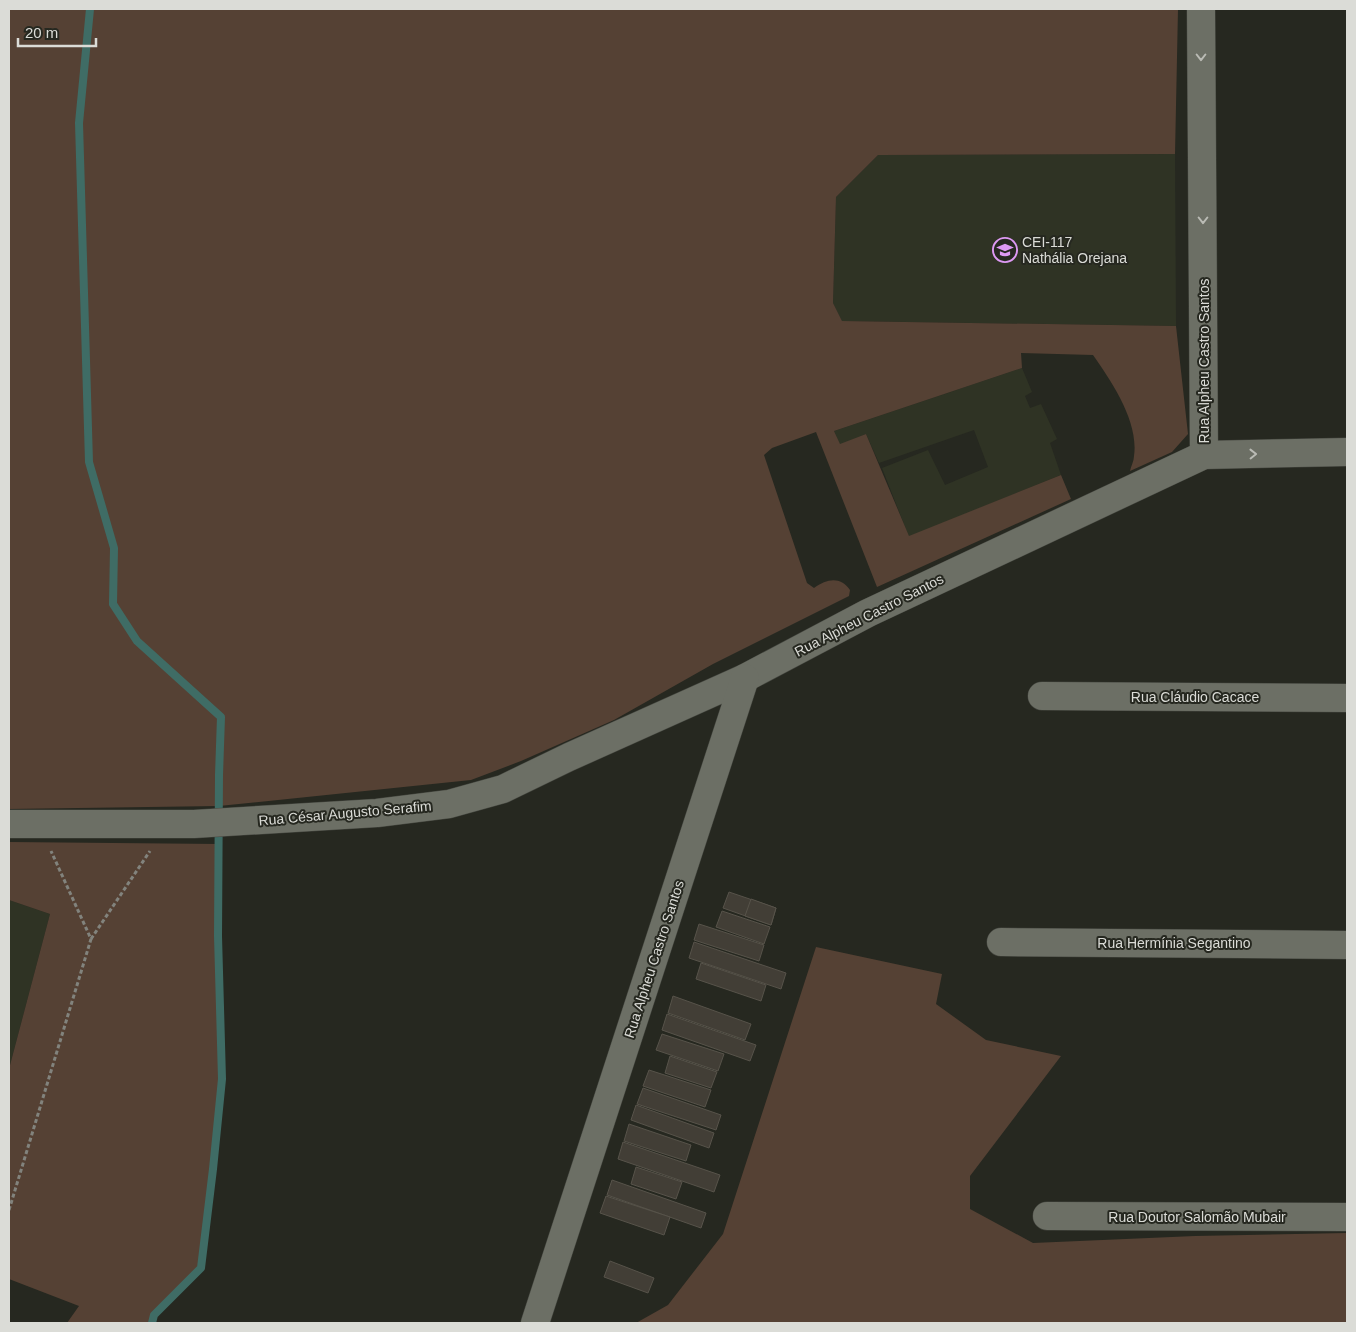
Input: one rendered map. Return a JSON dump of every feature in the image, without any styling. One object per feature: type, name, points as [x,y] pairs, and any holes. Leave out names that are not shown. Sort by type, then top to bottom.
[{"type":"street","name":"Rua Alpheu Castro Santos","points":[[535,1323],[745,678],[868,612],[1204,455],[1201,9]]},
{"type":"street","points":[[1204,455],[1347,452]]},
{"type":"street","name":"Rua César Augusto Serafim","points":[[9,824],[181,824],[256,821],[377,814],[449,804],[503,789],[568,757],[745,678]]},
{"type":"street","name":"Rua Cláudio Cacace","points":[[1042,696],[1347,698]]},
{"type":"street","name":"Rua Hermínia Segantino","points":[[1002,942],[1347,944]]},
{"type":"street","name":"Rua Doutor Salomão Mubair","points":[[1047,1216],[1347,1217]]},
{"type":"path","points":[[39,824],[91,939]]},
{"type":"path","points":[[9,1210],[91,939],[181,824]]},
{"type":"shaded area","points":[[9,9],[1178,9],[1175,154],[878,155],[836,197],[833,303],[842,321],[1176,326],[1188,434],[1172,452],[1130,471],[1134,458],[1134,443],[1128,416],[1116,390],[1093,355],[1021,353],[1022,368],[834,431],[840,444],[866,434],[909,536],[1061,475],[1071,499],[877,587],[816,432],[772,448],[764,455],[807,583],[814,588],[828,581],[838,581],[850,590],[849,596],[713,664],[614,720],[521,761],[471,780],[219,806],[9,809]]},
{"type":"shaded area","name":"CEI-117 Nathália Orejana","points":[[1175,154],[1176,326],[842,321],[833,303],[836,197],[878,155]]},
{"type":"shaded area","points":[[1022,368],[1032,392],[1025,396],[1030,408],[1041,404],[1057,439],[1050,443],[1061,475],[909,537],[882,468],[928,450],[945,485],[988,467],[974,430],[879,463],[866,434],[840,445],[834,431]]},
{"type":"shaded area","points":[[9,842],[219,844],[218,936],[222,1079],[201,1268],[154,1315],[152,1323],[67,1323],[79,1306],[9,1279],[9,1069],[50,914],[9,900]]},
{"type":"shaded area","points":[[9,900],[50,914],[9,1069]]},
{"type":"shaded area","points":[[816,947],[942,974],[936,1004],[986,1040],[1061,1056],[970,1176],[970,1209],[1033,1243],[1195,1236],[1347,1233],[1347,1323],[636,1323],[668,1305],[723,1234]]},
{"type":"building","points":[[729,892],[776,908],[771,925],[723,908]]},
{"type":"building","points":[[751,899],[776,908],[771,925],[745,916]]},
{"type":"building","points":[[722,911],[770,927],[764,944],[716,927]]},
{"type":"building","points":[[699,924],[764,945],[759,961],[694,940]]},
{"type":"building","points":[[694,942],[786,973],[781,989],[689,958]]},
{"type":"building","points":[[701,963],[766,985],[761,1001],[696,979]]},
{"type":"building","points":[[673,996],[751,1024],[745,1040],[668,1013]]},
{"type":"building","points":[[667,1014],[756,1045],[750,1061],[662,1030]]},
{"type":"building","points":[[662,1034],[724,1054],[718,1071],[656,1050]]},
{"type":"building","points":[[670,1056],[717,1072],[711,1088],[665,1073]]},
{"type":"building","points":[[649,1070],[711,1090],[705,1107],[643,1086]]},
{"type":"building","points":[[643,1088],[721,1115],[716,1130],[637,1104]]},
{"type":"building","points":[[636,1105],[714,1133],[709,1148],[631,1120]]},
{"type":"building","points":[[629,1124],[691,1145],[686,1161],[624,1141]]},
{"type":"building","points":[[623,1142],[720,1175],[714,1192],[618,1159]]},
{"type":"building","points":[[636,1167],[682,1182],[676,1199],[631,1184]]},
{"type":"building","points":[[612,1180],[706,1213],[701,1228],[607,1195]]},
{"type":"building","points":[[606,1196],[670,1217],[664,1235],[600,1213]]},
{"type":"building","points":[[610,1261],[654,1278],[648,1293],[604,1277]]},
{"type":"waterway","points":[[90,9],[79,123],[89,462],[114,548],[113,604],[137,641],[221,717],[218,936],[222,1079],[213,1169],[201,1268],[154,1315],[152,1323]]},
{"type":"place","name":"CEI-117 Nathália Orejana","points":[[1005,250]]}]
